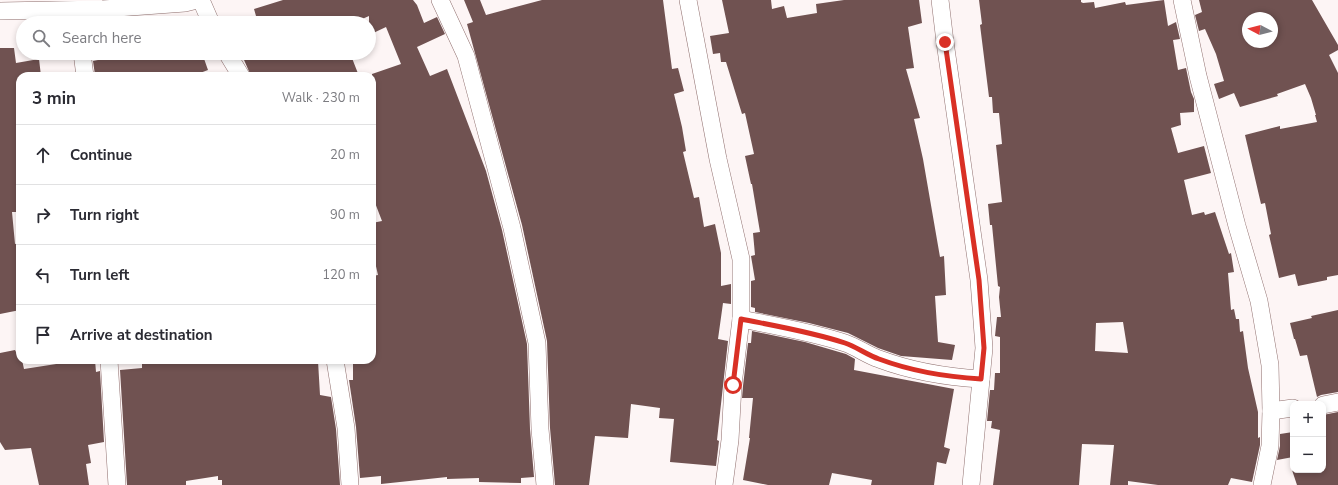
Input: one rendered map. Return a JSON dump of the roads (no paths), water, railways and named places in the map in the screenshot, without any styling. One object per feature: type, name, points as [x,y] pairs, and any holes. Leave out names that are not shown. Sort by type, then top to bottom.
[{"type":"street","points":[[0,11],[78,16],[103,4],[185,3],[197,0]]},
{"type":"street","points":[[201,0],[208,16]]},
{"type":"street","points":[[440,0],[466,56],[515,243],[536,343],[540,428],[545,485]]},
{"type":"street","points":[[688,0],[718,159],[741,259],[741,319],[733,385],[730,440],[724,485]]},
{"type":"street","points":[[940,0],[979,280],[984,348],[971,485]]},
{"type":"street","points":[[1182,0],[1198,76],[1237,226],[1259,301],[1270,364],[1272,411],[1270,446],[1262,485]]},
{"type":"street","points":[[83,60],[84,72]]},
{"type":"street","points":[[231,60],[239,72]]},
{"type":"street","points":[[741,319],[812,334],[847,344],[878,359],[905,367],[957,377],[981,379]]},
{"type":"street","points":[[109,364],[117,485]]},
{"type":"street","points":[[336,364],[346,428],[350,485]]},
{"type":"street","points":[[1326,404],[1338,402]]},
{"type":"street","points":[[1272,411],[1290,408]]}]
